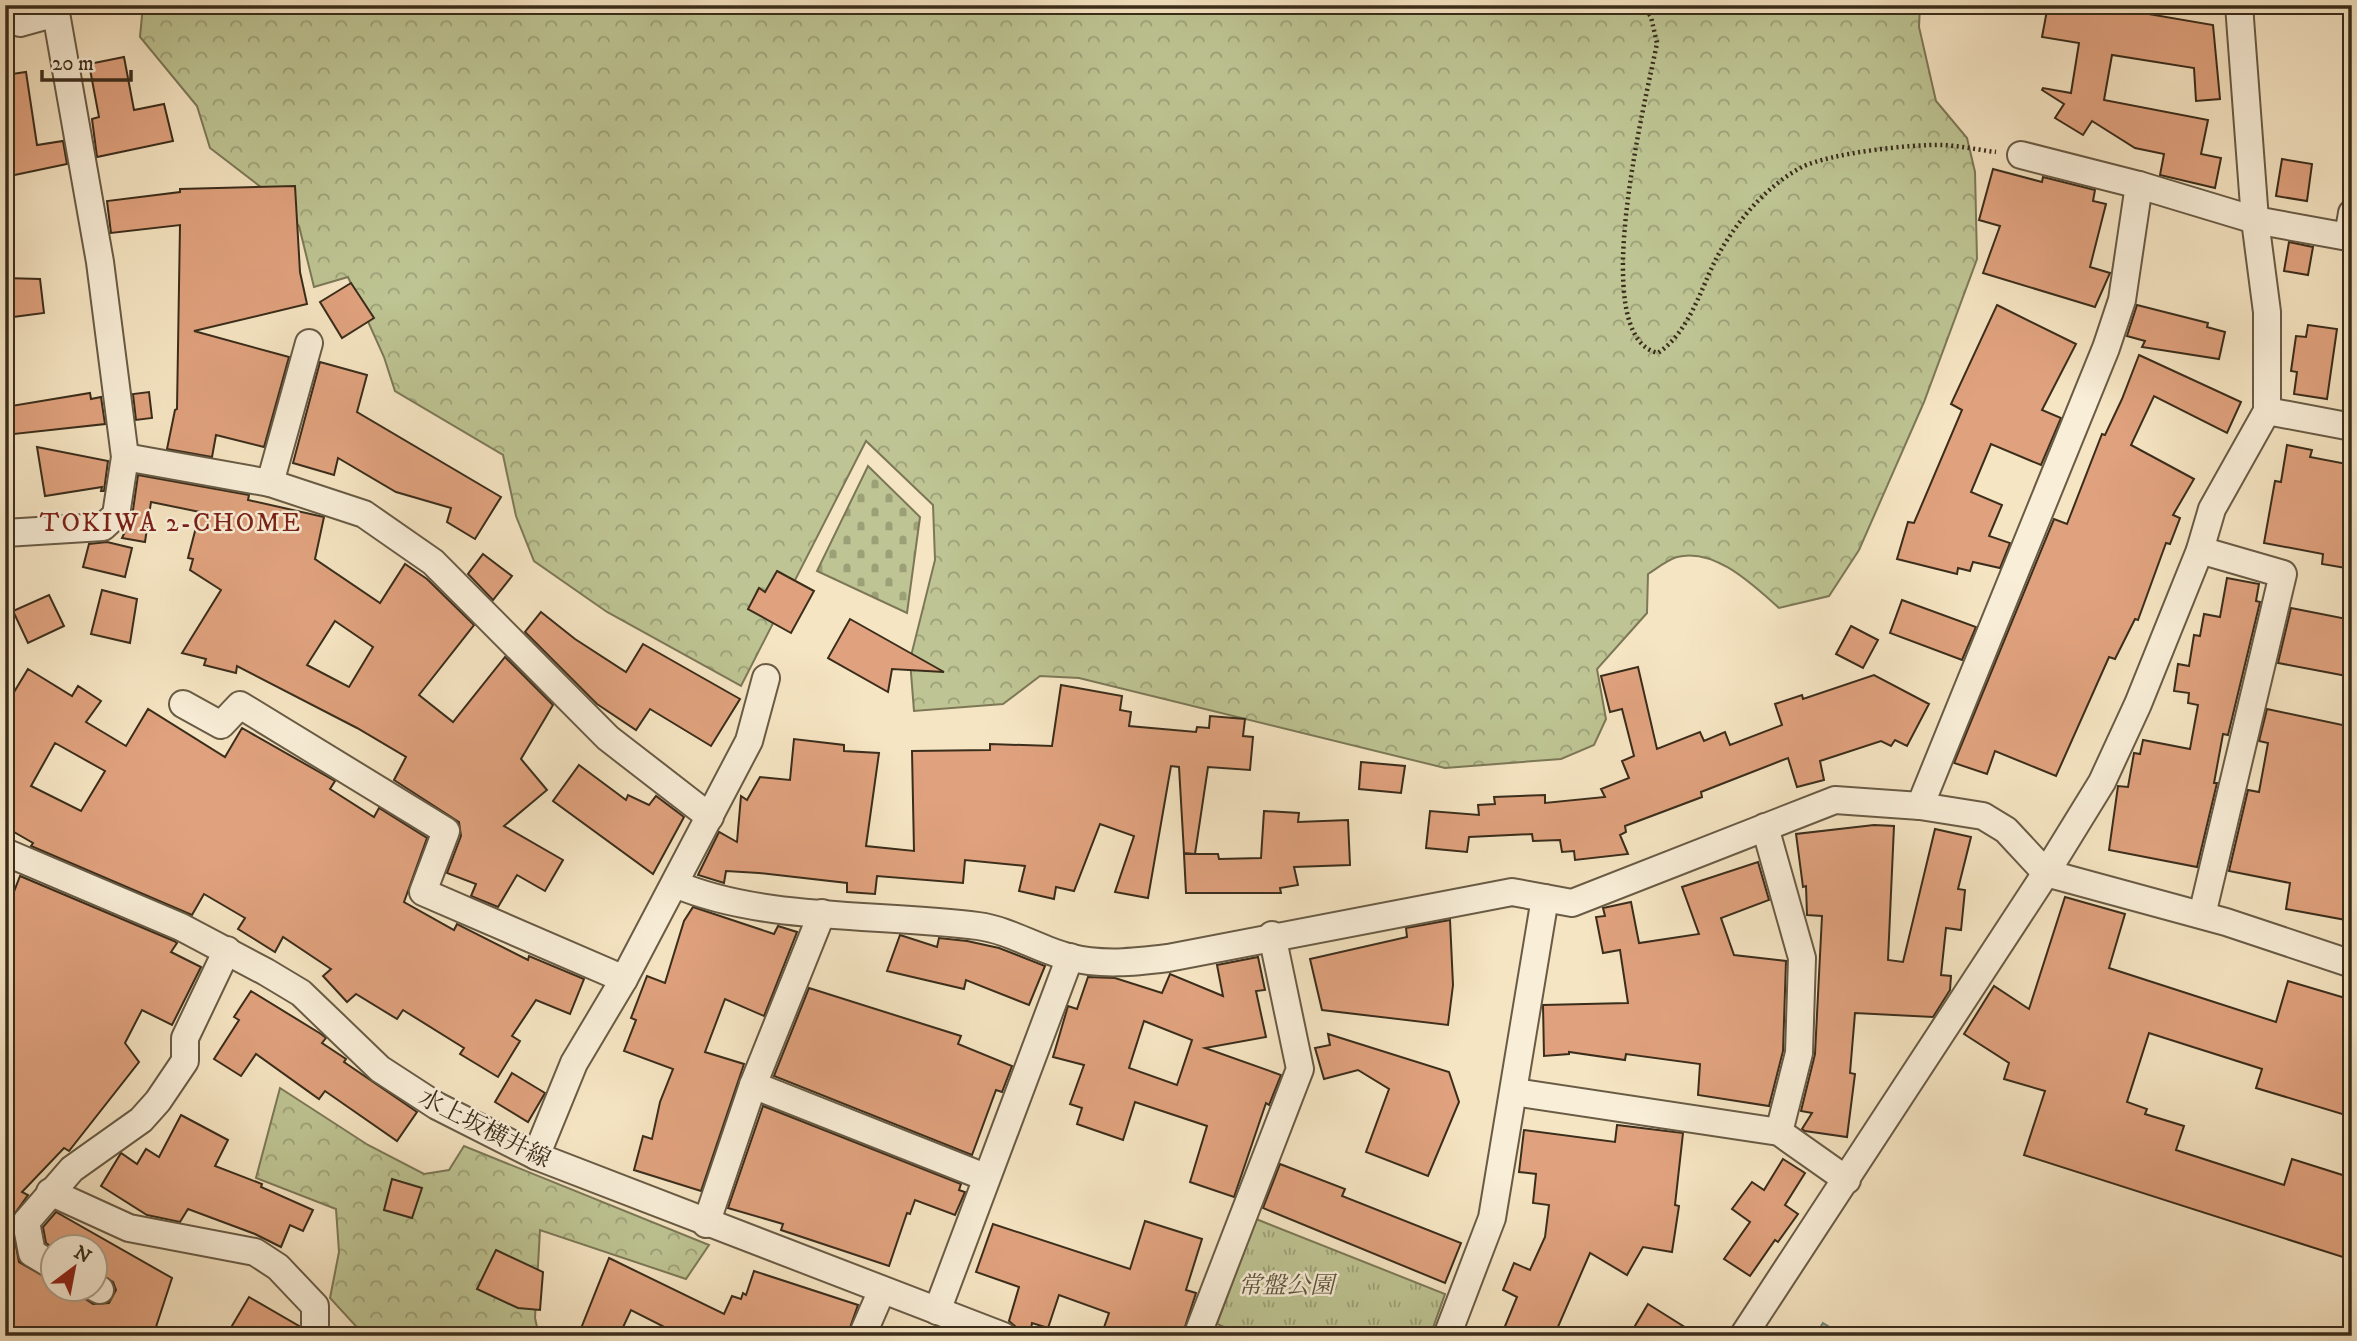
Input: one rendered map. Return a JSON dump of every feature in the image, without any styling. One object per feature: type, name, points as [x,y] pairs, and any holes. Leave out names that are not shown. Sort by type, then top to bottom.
[{"type":"street","points":[[1743,1336],[2046,873],[2107,771],[2138,704],[2200,550],[2212,509],[2267,411],[2267,312],[2255,220],[2239,5]]},
{"type":"street","points":[[5,533],[103,527],[116,515],[125,457],[100,262],[55,9],[20,23]]},
{"type":"street","points":[[2021,155],[2139,185],[2255,220],[2348,237],[2352,213]]},
{"type":"street","points":[[1920,806],[2106,348],[2122,300],[2139,185]]},
{"type":"street","points":[[270,483],[309,343]]},
{"type":"street","points":[[2267,411],[2352,427]]},
{"type":"street","points":[[125,457],[270,483],[364,514],[433,562],[608,738],[710,817]]},
{"type":"street","points":[[2200,550],[2283,574],[2202,915]]},
{"type":"street","points":[[536,1156],[574,1063],[624,979],[750,741],[766,678]]},
{"type":"street","points":[[184,704],[221,725],[240,705],[446,831],[423,892],[624,979]]},
{"type":"street","points":[[675,884],[709,898],[822,913],[981,926],[1070,957],[1116,964],[1168,958],[1272,935],[1512,892],[1572,903],[1835,800],[1920,806],[1983,816],[2006,830],[2046,873],[2202,915],[2352,963]]},
{"type":"street","points":[[1765,827],[1802,958],[1799,1053],[1779,1132]]},
{"type":"street","name":"水上坂横井線","points":[[5,852],[181,927],[227,950],[301,993],[338,1032],[380,1069],[437,1107],[536,1156],[706,1224],[1003,1336]]},
{"type":"street","points":[[1447,1336],[1492,1218],[1545,898]]},
{"type":"street","points":[[706,1224],[753,1085],[822,913]]},
{"type":"street","points":[[1196,1336],[1300,1069],[1272,935]]},
{"type":"street","points":[[38,1257],[32,1253],[26,1222],[72,1170],[141,1120],[158,1101],[186,1061],[185,1038],[227,950]]},
{"type":"street","points":[[937,1311],[985,1177],[1070,957]]},
{"type":"street","points":[[753,1085],[985,1177]]},
{"type":"street","points":[[1514,1092],[1779,1132],[1847,1180]]},
{"type":"street","points":[[50,1192],[129,1228],[255,1252],[278,1267],[315,1306],[315,1325]]},
{"type":"street","points":[[862,1336],[882,1290]]},
{"type":"path","points":[[1643,5],[1651,17],[1657,43],[1626,212],[1624,304],[1635,338],[1651,351],[1658,353],[1678,334],[1716,259],[1740,222],[1767,192],[1803,167],[1852,154],[1942,145],[2021,155]]},
{"type":"green space","points":[[143,5],[1920,5],[1919,27],[1936,101],[1967,138],[1975,172],[1977,259],[1924,402],[1859,550],[1829,596],[1779,608],[1733,570],[1719,563],[1691,555],[1669,560],[1648,574],[1647,613],[1597,669],[1606,719],[1594,745],[1561,759],[1445,768],[1079,678],[1040,676],[1003,704],[914,711],[910,660],[935,560],[933,505],[866,441],[741,686],[607,612],[534,561],[516,516],[503,455],[395,391],[384,357],[348,277],[314,287],[299,226],[266,191],[210,148],[197,106],[140,37]]},
{"type":"green space","points":[[868,466],[920,517],[907,613],[817,571]]},
{"type":"green space","points":[[280,1088],[368,1145],[424,1174],[449,1170],[464,1146],[709,1245],[686,1279],[540,1230],[535,1318],[539,1336],[399,1336],[393,1330],[364,1335],[330,1298],[339,1252],[336,1209],[256,1178]]},
{"type":"green space","name":"常盤公園","points":[[1256,1219],[1445,1294],[1430,1336],[1245,1336],[1217,1324]]},
{"type":"water","points":[[1823,1323],[1844,1336],[1815,1336]]},
{"type":"building","points":[[2048,5],[2096,5],[2213,25],[2220,99],[2196,101],[2194,68],[2112,55],[2104,100],[2208,120],[2201,154],[2221,158],[2215,188],[2160,175],[2164,154],[2135,148],[2092,121],[2083,135],[2055,118],[2064,104],[2042,90],[2071,93],[2079,43],[2042,37]]},
{"type":"building","points":[[124,57],[134,110],[164,104],[173,141],[97,157],[92,119],[99,117],[89,64]]},
{"type":"building","points":[[26,72],[37,145],[63,141],[67,164],[5,177],[5,75]]},
{"type":"building","points":[[2282,159],[2312,164],[2307,201],[2276,196]]},
{"type":"building","points":[[1993,169],[2042,182],[2043,177],[2095,190],[2093,201],[2106,204],[2090,267],[2110,273],[2095,307],[1983,273],[2000,226],[1979,220]]},
{"type":"building","points":[[295,186],[300,272],[307,304],[194,331],[289,357],[264,447],[216,435],[212,457],[167,449],[177,409],[180,225],[111,233],[107,201],[180,192],[180,189]]},
{"type":"building","points":[[2289,242],[2313,247],[2308,275],[2284,271]]},
{"type":"building","points":[[5,278],[40,279],[44,313],[5,318]]},
{"type":"building","points":[[351,283],[374,318],[342,338],[320,302]]},
{"type":"building","points":[[1997,305],[2076,344],[2042,410],[2061,418],[2041,465],[1991,444],[1971,492],[2002,505],[1989,536],[2010,543],[2000,568],[1973,562],[1970,571],[1958,568],[1957,574],[1897,559],[1908,522],[1914,523],[1962,410],[1951,404]]},
{"type":"building","points":[[2137,305],[2208,323],[2207,327],[2225,332],[2219,359],[2142,347],[2145,341],[2127,336]]},
{"type":"building","points":[[2308,325],[2337,329],[2327,399],[2294,394],[2297,372],[2291,371],[2296,336],[2306,337]]},
{"type":"building","points":[[2139,355],[2241,402],[2227,433],[2154,396],[2131,445],[2194,479],[2173,515],[2180,518],[2170,544],[2166,543],[2138,620],[2135,619],[2115,659],[2109,657],[2056,776],[1995,751],[1987,774],[1954,763],[2054,519],[2067,524],[2102,434],[2105,435],[2122,399]]},
{"type":"building","points":[[320,362],[367,375],[357,412],[501,497],[475,539],[447,522],[451,508],[396,492],[338,458],[334,475],[293,463]]},
{"type":"building","points":[[149,392],[152,418],[136,420],[133,394]]},
{"type":"building","points":[[90,393],[91,399],[101,397],[105,424],[5,435],[5,407]]},
{"type":"building","points":[[2287,445],[2312,450],[2310,457],[2352,465],[2352,569],[2322,564],[2323,554],[2264,543],[2275,481],[2281,482]]},
{"type":"building","points":[[37,447],[108,461],[104,491],[101,491],[102,487],[45,496]]},
{"type":"building","points":[[138,475],[249,495],[248,500],[324,517],[315,559],[380,603],[405,564],[427,579],[474,625],[419,695],[453,722],[505,657],[553,705],[521,759],[547,790],[504,826],[563,860],[545,891],[517,875],[498,907],[471,896],[476,884],[447,873],[461,836],[459,822],[394,780],[406,757],[357,728],[237,666],[236,673],[204,665],[206,659],[182,653],[221,590],[190,570],[193,559],[188,558],[200,512],[151,502],[145,542],[122,538],[132,517]],"holes":[[[335,621],[373,647],[349,687],[307,665]]]},
{"type":"building","points":[[107,542],[132,548],[125,577],[83,567],[89,544]]},
{"type":"building","points":[[483,554],[512,576],[493,600],[468,574]]},
{"type":"building","points":[[777,571],[814,591],[791,633],[748,609],[759,588],[765,592]]},
{"type":"building","points":[[2227,578],[2259,584],[2256,601],[2260,602],[2228,735],[2223,734],[2214,783],[2217,783],[2197,867],[2109,850],[2118,786],[2128,787],[2134,753],[2140,754],[2143,740],[2190,749],[2198,705],[2188,703],[2189,693],[2174,691],[2178,664],[2189,666],[2194,635],[2200,636],[2204,614],[2220,617]]},
{"type":"building","points":[[102,590],[137,599],[130,643],[91,634]]},
{"type":"building","points":[[49,595],[64,626],[28,643],[13,611]]},
{"type":"building","points":[[1902,600],[1976,627],[1962,660],[1890,633]]},
{"type":"building","points":[[2291,608],[2352,620],[2352,677],[2278,663]]},
{"type":"building","points":[[541,612],[575,639],[626,672],[643,644],[740,699],[711,746],[650,709],[636,730],[597,704],[525,632]]},
{"type":"building","points":[[850,619],[944,672],[892,669],[888,692],[828,658]]},
{"type":"building","points":[[1851,626],[1878,640],[1863,668],[1836,654]]},
{"type":"building","points":[[1638,667],[1657,749],[1700,732],[1704,741],[1725,732],[1730,745],[1782,725],[1775,704],[1802,695],[1803,699],[1874,675],[1929,704],[1907,746],[1895,740],[1891,746],[1881,741],[1820,761],[1824,780],[1797,787],[1788,758],[1701,792],[1702,797],[1625,826],[1626,832],[1620,835],[1628,854],[1575,860],[1574,851],[1562,852],[1560,840],[1533,841],[1532,834],[1469,837],[1467,852],[1426,848],[1430,811],[1479,815],[1478,805],[1495,804],[1494,797],[1545,795],[1545,803],[1605,797],[1601,789],[1629,778],[1622,761],[1634,756],[1622,709],[1610,712],[1601,676]]},
{"type":"building","points":[[28,669],[72,696],[78,686],[101,701],[86,722],[126,746],[148,709],[225,757],[242,728],[335,781],[330,789],[374,817],[379,808],[427,838],[404,902],[454,930],[457,924],[528,960],[529,956],[584,979],[570,1014],[536,1000],[512,1036],[520,1041],[498,1077],[460,1054],[464,1048],[403,1010],[397,1019],[356,994],[347,1002],[323,976],[331,969],[283,937],[275,952],[238,929],[245,918],[204,894],[192,915],[31,846],[33,843],[7,828],[5,831],[5,707]],"holes":[[[55,743],[105,771],[81,811],[31,786]]]},
{"type":"building","points":[[1061,685],[1122,696],[1120,710],[1131,712],[1129,726],[1196,732],[1197,727],[1209,728],[1210,716],[1245,719],[1243,736],[1253,737],[1250,770],[1208,767],[1195,854],[1184,853],[1179,767],[1171,766],[1148,898],[1115,892],[1134,836],[1100,824],[1074,891],[1056,887],[1054,899],[1019,891],[1025,866],[965,860],[963,883],[877,876],[875,894],[847,892],[847,883],[759,873],[726,871],[724,883],[698,875],[719,832],[737,842],[741,796],[747,800],[760,777],[790,780],[794,739],[844,745],[844,751],[879,753],[866,846],[914,851],[912,751],[990,750],[990,744],[1052,746]]},
{"type":"building","points":[[2267,709],[2352,727],[2352,887],[2346,920],[2286,909],[2290,883],[2229,871],[2248,790],[2259,792],[2268,743],[2259,741]]},
{"type":"building","points":[[1361,762],[1405,766],[1401,793],[1359,789]]},
{"type":"building","points":[[579,765],[626,800],[628,795],[649,805],[656,796],[684,817],[653,874],[553,801]]},
{"type":"building","points":[[1264,811],[1299,813],[1298,822],[1348,820],[1350,865],[1294,867],[1298,885],[1280,888],[1281,893],[1186,893],[1184,854],[1218,854],[1219,859],[1261,858]]},
{"type":"building","points":[[1874,825],[1894,826],[1888,960],[1903,962],[1935,829],[1971,837],[1958,889],[1965,890],[1961,930],[1946,928],[1941,975],[1951,976],[1950,990],[1933,1017],[1855,1013],[1850,1073],[1855,1074],[1847,1137],[1805,1131],[1802,1129],[1812,1113],[1801,1111],[1815,1054],[1822,916],[1807,915],[1806,886],[1803,887],[1796,834]]},
{"type":"building","points":[[1758,862],[1769,900],[1721,918],[1734,955],[1786,961],[1783,1051],[1769,1106],[1698,1095],[1700,1064],[1626,1054],[1625,1060],[1569,1052],[1544,1056],[1543,1005],[1628,1003],[1620,950],[1603,953],[1596,917],[1605,916],[1603,908],[1631,902],[1639,943],[1699,934],[1682,887]]},
{"type":"building","points":[[20,876],[174,941],[177,943],[171,952],[201,967],[172,1025],[142,1010],[125,1043],[139,1062],[69,1151],[64,1148],[22,1192],[28,1195],[11,1219],[19,1262],[38,1273],[38,1302],[109,1303],[116,1290],[113,1282],[108,1279],[108,1242],[172,1278],[153,1336],[20,1336],[5,1326],[5,915]]},
{"type":"building","points":[[2065,897],[2125,914],[2109,968],[2276,1022],[2288,981],[2352,1000],[2352,1117],[2256,1088],[2262,1069],[2149,1033],[2127,1102],[2147,1109],[2145,1114],[2184,1126],[2176,1150],[2284,1185],[2292,1159],[2352,1178],[2344,1204],[2352,1206],[2352,1260],[2024,1155],[2045,1091],[2004,1079],[2009,1063],[1964,1034],[1994,986],[2029,1009]]},
{"type":"building","points":[[693,907],[774,934],[778,926],[797,932],[764,1016],[725,999],[705,1052],[744,1064],[701,1191],[634,1170],[643,1136],[652,1139],[660,1102],[673,1069],[624,1051],[636,1020],[631,1018],[647,976],[665,983],[684,921]]},
{"type":"building","points":[[1450,920],[1453,985],[1448,1025],[1322,1010],[1310,959],[1407,937],[1406,928]]},
{"type":"building","points":[[900,935],[937,947],[939,938],[967,941],[999,948],[1045,966],[1029,1005],[966,980],[964,989],[887,971]]},
{"type":"building","points":[[1258,957],[1265,990],[1256,991],[1266,1037],[1205,1048],[1281,1075],[1269,1105],[1266,1103],[1234,1197],[1190,1182],[1207,1126],[1135,1102],[1123,1140],[1077,1124],[1082,1108],[1070,1104],[1084,1065],[1053,1057],[1068,1006],[1077,1009],[1088,977],[1115,978],[1162,993],[1170,974],[1223,996],[1217,965]],"holes":[[[1144,1021],[1192,1040],[1177,1085],[1129,1068]]]},
{"type":"building","points":[[809,988],[961,1036],[958,1044],[1012,1066],[1002,1092],[996,1090],[972,1155],[774,1076]]},
{"type":"building","points":[[251,991],[321,1034],[326,1038],[322,1043],[346,1059],[344,1062],[417,1112],[397,1141],[325,1091],[319,1099],[256,1054],[241,1076],[214,1059],[239,1020],[234,1017]]},
{"type":"building","points":[[1328,1034],[1449,1072],[1459,1102],[1428,1176],[1366,1152],[1389,1089],[1358,1070],[1324,1079],[1315,1048],[1330,1045]]},
{"type":"building","points":[[512,1073],[545,1093],[528,1122],[495,1102]]},
{"type":"building","points":[[763,1106],[961,1184],[959,1190],[965,1192],[955,1215],[915,1200],[910,1214],[907,1213],[889,1266],[781,1230],[783,1224],[728,1208]]},
{"type":"building","points":[[181,1115],[228,1140],[215,1166],[262,1184],[261,1187],[313,1210],[303,1231],[290,1225],[281,1247],[255,1234],[188,1209],[180,1222],[147,1215],[101,1186],[121,1153],[137,1164],[146,1149],[159,1157]]},
{"type":"building","points":[[1617,1125],[1683,1133],[1675,1205],[1679,1206],[1672,1252],[1643,1247],[1627,1275],[1590,1253],[1554,1336],[1501,1336],[1517,1297],[1503,1290],[1514,1263],[1530,1270],[1545,1237],[1549,1205],[1533,1203],[1536,1174],[1519,1172],[1524,1130],[1615,1142]]},
{"type":"building","points":[[1783,1159],[1805,1173],[1785,1205],[1798,1214],[1778,1242],[1775,1240],[1750,1276],[1724,1259],[1750,1222],[1732,1209],[1752,1182],[1764,1190]]},
{"type":"building","points":[[1280,1164],[1345,1189],[1342,1196],[1461,1243],[1445,1283],[1263,1208]]},
{"type":"building","points":[[392,1179],[422,1188],[412,1218],[384,1210]]},
{"type":"building","points":[[56,1212],[91,1232],[44,1232],[43,1227]]},
{"type":"building","points":[[1145,1221],[1202,1239],[1186,1290],[1196,1293],[1182,1336],[1101,1336],[1109,1313],[1059,1295],[1048,1328],[1032,1323],[1030,1336],[1018,1336],[1016,1327],[1009,1321],[1019,1287],[976,1272],[993,1224],[1130,1269]]},
{"type":"building","points":[[496,1250],[543,1272],[540,1310],[518,1308],[477,1289]]},
{"type":"building","points":[[609,1258],[724,1314],[732,1296],[741,1299],[743,1293],[746,1295],[754,1271],[858,1305],[847,1336],[682,1336],[631,1310],[619,1336],[578,1336]]},
{"type":"building","points":[[249,1297],[299,1326],[304,1336],[226,1336]]},
{"type":"building","points":[[1648,1304],[1699,1336],[1629,1336]]},
{"type":"district","name":"TOKIWA 2-CHOME","points":[[171,522]]}]
